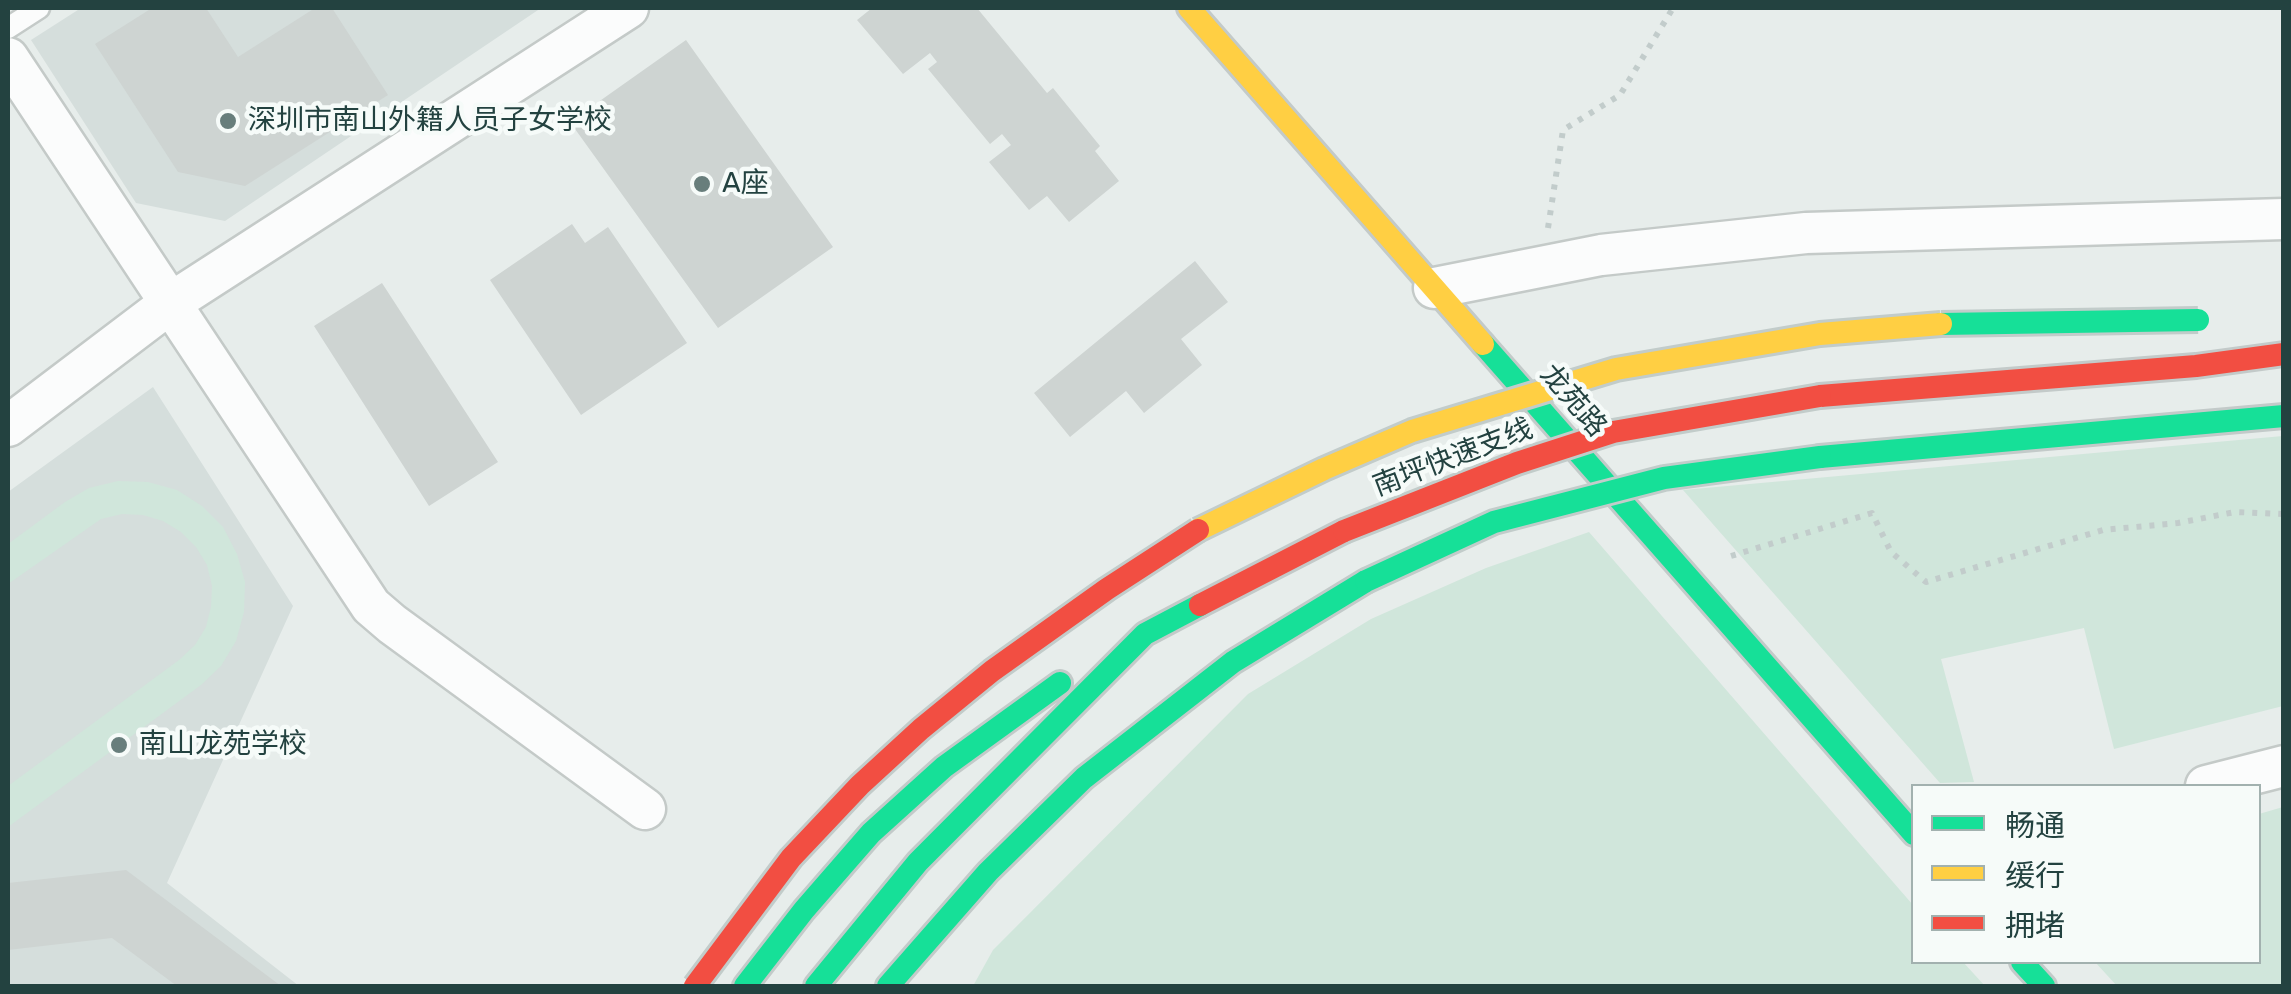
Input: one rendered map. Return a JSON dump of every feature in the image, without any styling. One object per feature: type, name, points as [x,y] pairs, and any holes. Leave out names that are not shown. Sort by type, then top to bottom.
[{"type":"main road","name":"龙苑路","points":[[1189,8],[1911,831]]},
{"type":"main road","points":[[694,986],[805,843],[860,785],[978,682],[1106,589],[1200,529],[1412,431],[1510,399],[1633,366],[1820,334],[1928,324],[2206,320]]},
{"type":"main road","name":"南坪快速支线","points":[[816,986],[918,862],[1145,634],[1252,582],[1344,531],[1517,463],[1613,432],[1820,396],[2196,366],[2284,354]]},
{"type":"main road","points":[[888,986],[988,872],[1084,778],[1233,662],[1366,581],[1494,522],[1664,478],[1820,457],[2284,416]]},
{"type":"main road","points":[[745,986],[871,833],[944,767],[1060,683],[1145,634]]},
{"type":"main road","points":[[985,910],[1084,778]]},
{"type":"main road","points":[[2024,964],[2044,986]]},
{"type":"street","points":[[8,426],[170,304],[628,8]]},
{"type":"street","points":[[8,58],[371,606],[645,809]]},
{"type":"street","points":[[1434,288],[1601,255],[1806,233],[2284,219]]},
{"type":"street","points":[[2214,784],[2284,766]]},
{"type":"lane","points":[[8,28],[39,8]]},
{"type":"path","points":[[1547,266],[1547,236],[1562,130],[1620,95],[1674,8]]},
{"type":"path","points":[[1718,560],[1872,513],[1891,552],[1926,582],[2103,530],[2178,523],[2235,512],[2284,514]]},
{"type":"shaded area","name":"深圳市南山外籍人员子女学校","points":[[81,8],[541,8],[225,221],[136,203],[31,40]]},
{"type":"shaded area","name":"南山龙苑学校","points":[[153,387],[293,606],[167,883],[299,986],[8,986],[8,492]]},
{"type":"green space","points":[[2283,436],[2283,706],[2114,749],[2084,628],[1941,659],[1974,782],[1940,783],[1683,490]]},
{"type":"green space","points":[[118,481],[148,482],[177,490],[202,506],[223,527],[245,582],[244,612],[236,641],[221,666],[201,685],[8,827],[8,786],[179,660],[206,627],[212,586],[207,565],[181,532],[143,515],[101,519],[8,584],[8,544],[89,488]]},
{"type":"green space","points":[[1589,532],[1911,903],[1911,964],[1965,964],[1985,986],[973,986],[993,950],[1248,694],[1371,619],[1486,568]]},
{"type":"green space","points":[[2283,807],[2283,986],[2117,986],[2097,964],[2261,964],[2261,813]]},
{"type":"building","points":[[152,8],[206,8],[238,57],[315,8],[332,8],[388,95],[245,186],[178,172],[95,44]]},
{"type":"building","points":[[872,8],[977,8],[1047,93],[1053,88],[1100,146],[1095,151],[1119,181],[1069,222],[1047,196],[1029,210],[989,162],[1011,145],[1002,134],[990,144],[928,69],[937,62],[930,53],[903,74],[857,20]]},
{"type":"building","name":"A座","points":[[686,40],[833,247],[718,328],[570,122]]},
{"type":"building","points":[[572,224],[585,243],[608,227],[687,343],[581,415],[490,280]]},
{"type":"building","points":[[1195,261],[1228,302],[1181,339],[1202,365],[1144,413],[1126,391],[1070,437],[1034,393]]},
{"type":"building","points":[[382,283],[498,462],[429,506],[314,326]]},
{"type":"building","points":[[126,870],[281,986],[177,986],[112,938],[8,950],[8,883]]},
{"type":"traffic: fast","points":[[1941,324],[2198,320]]},
{"type":"traffic: fast","points":[[1483,344],[1911,831]]},
{"type":"traffic: fast","points":[[1820,457],[2284,416]]},
{"type":"traffic: fast","points":[[1366,581],[1494,522],[1664,478],[1820,457]]},
{"type":"traffic: fast","points":[[888,986],[988,872],[1084,778],[1233,662],[1366,581]]},
{"type":"traffic: fast","points":[[816,986],[918,862],[1145,634],[1200,605]]},
{"type":"traffic: fast","points":[[745,986],[871,833],[944,767],[1060,683]]},
{"type":"traffic: fast","points":[[2024,964],[2044,986]]},
{"type":"traffic: slow","points":[[1189,8],[1483,344]]},
{"type":"traffic: slow","points":[[1198,530],[1412,431],[1616,369],[1820,334],[1941,324]]},
{"type":"traffic: jam","points":[[1820,396],[2196,366],[2284,354]]},
{"type":"traffic: jam","points":[[1344,531],[1517,463],[1613,432],[1820,396]]},
{"type":"traffic: jam","points":[[695,986],[791,858],[860,785],[921,729],[992,671],[1198,530]]},
{"type":"traffic: jam","points":[[1200,605],[1344,531]]},
{"type":"place","name":"深圳市南山外籍人员子女学校","points":[[228,121]]},
{"type":"place","name":"A座","points":[[702,184]]},
{"type":"place","name":"南山龙苑学校","points":[[119,745]]}]
